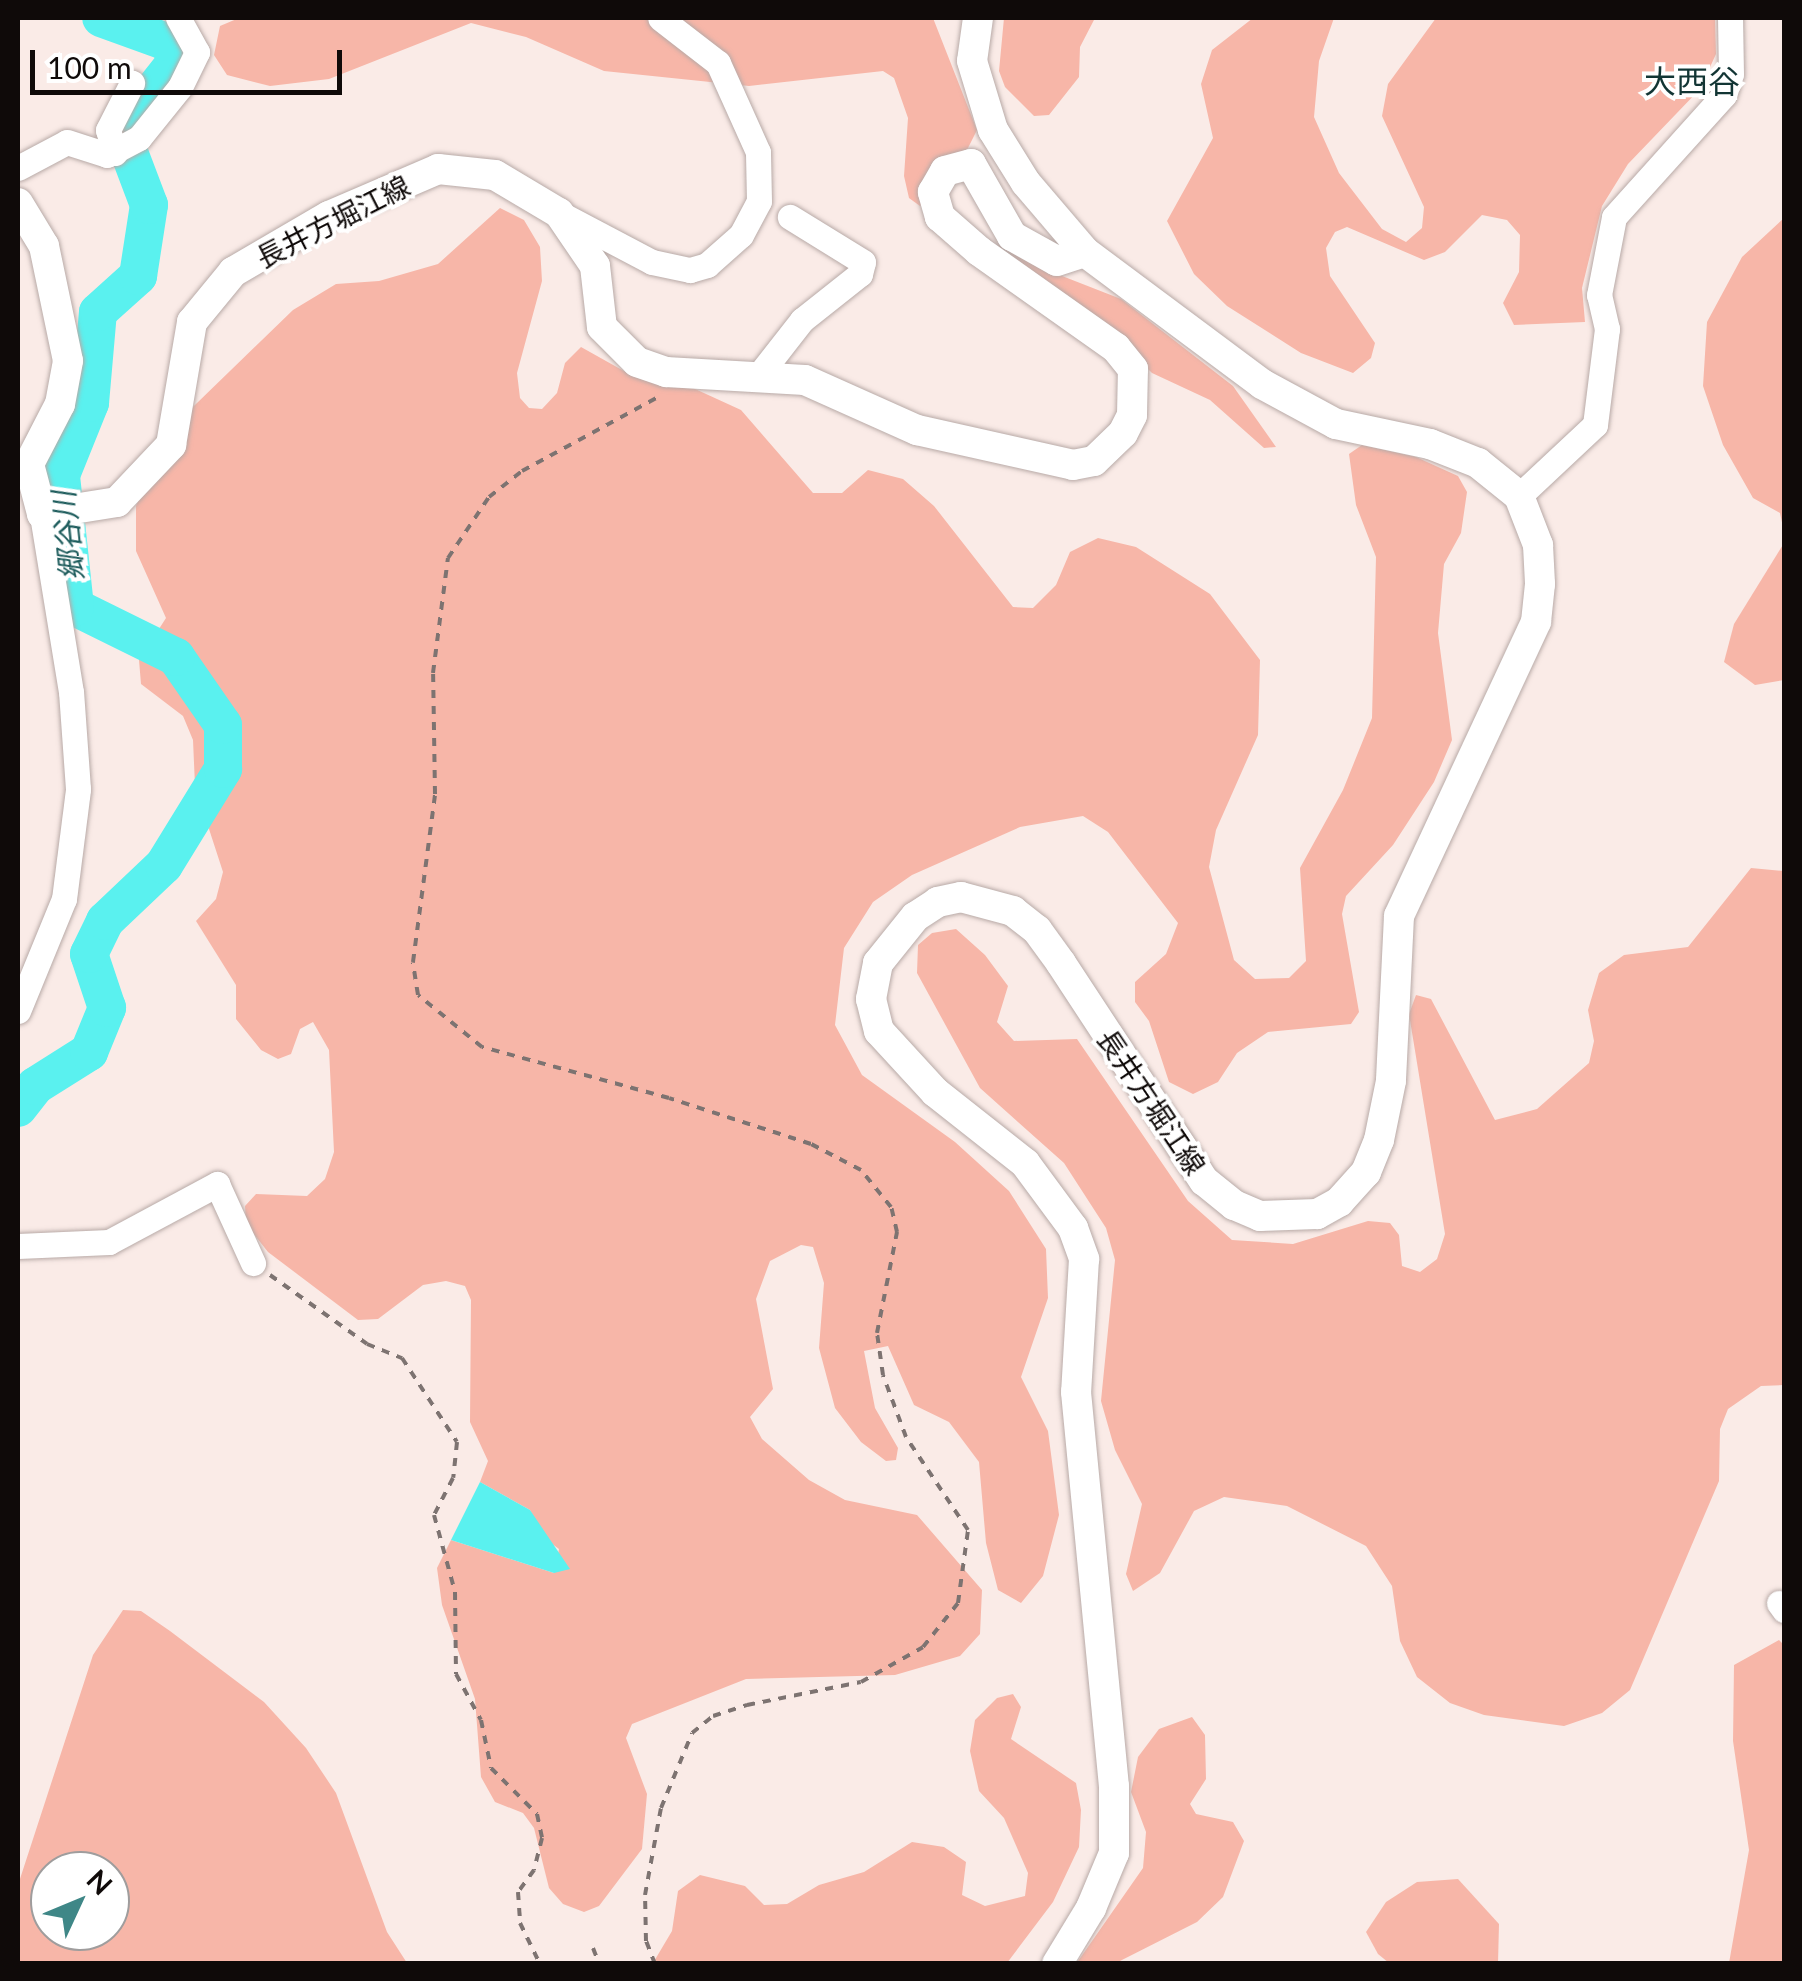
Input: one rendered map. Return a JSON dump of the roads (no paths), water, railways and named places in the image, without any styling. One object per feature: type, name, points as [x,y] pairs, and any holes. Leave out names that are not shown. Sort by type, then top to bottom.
[{"type":"main road","points":[[978,18],[972,60],[993,130],[1034,194],[1085,252],[1262,384],[1336,424],[1430,444],[1478,463],[1519,496]]},
{"type":"main road","name":"長井方堀江線","points":[[47,512],[98,508],[140,483],[171,444],[192,322],[233,272],[329,216],[438,169],[495,175],[559,214],[595,266],[602,327],[637,362],[666,372],[805,380],[917,430],[1073,465],[1094,462],[1112,448],[1132,414],[1133,369],[1116,348],[940,217],[933,192],[945,172],[970,164],[993,130]]},
{"type":"main road","points":[[970,164],[1012,236],[1057,261],[1085,252]]},
{"type":"main road","points":[[18,203],[44,246],[68,361],[60,404],[23,452],[47,512]]},
{"type":"main road","name":"長井方堀江線","points":[[1058,1964],[1092,1908],[1114,1852],[1114,1786],[1076,1392],[1084,1259],[1073,1228],[1025,1163],[935,1092],[878,1031],[871,999],[878,962],[904,928],[938,902],[960,898],[1012,911],[1045,940],[1204,1181],[1234,1206],[1260,1216],[1317,1214],[1339,1202],[1366,1172],[1379,1140],[1391,1081],[1400,916],[1536,622],[1538,546],[1519,496]]},
{"type":"street","points":[[18,168],[67,142],[114,153],[139,138],[191,70],[197,52],[178,18]]},
{"type":"street","points":[[559,214],[652,262],[690,270],[707,265],[750,218],[759,201],[758,152],[718,63],[660,18]]},
{"type":"street","points":[[1519,496],[1595,425],[1607,329],[1599,295],[1614,217],[1724,95],[1731,74],[1730,18]]},
{"type":"street","points":[[114,153],[108,130],[132,83]]},
{"type":"street","points":[[758,376],[802,320],[860,274],[863,262],[790,217]]},
{"type":"street","points":[[18,1011],[64,899],[78,789],[71,692],[47,512]]},
{"type":"street","points":[[18,1246],[109,1242],[216,1184],[254,1264]]},
{"type":"water","points":[[480,1482],[530,1510],[570,1569],[554,1573],[451,1540]]},
{"type":"waterway","name":"郷谷川","points":[[18,1108],[35,1086],[89,1052],[107,1008],[89,954],[105,921],[164,865],[223,769],[223,725],[176,657],[75,607],[61,475],[90,403],[98,312],[138,276],[149,205],[121,131],[178,59],[167,42],[101,18]]},
{"type":"district","name":"大西谷","points":[[1692,81]]}]
